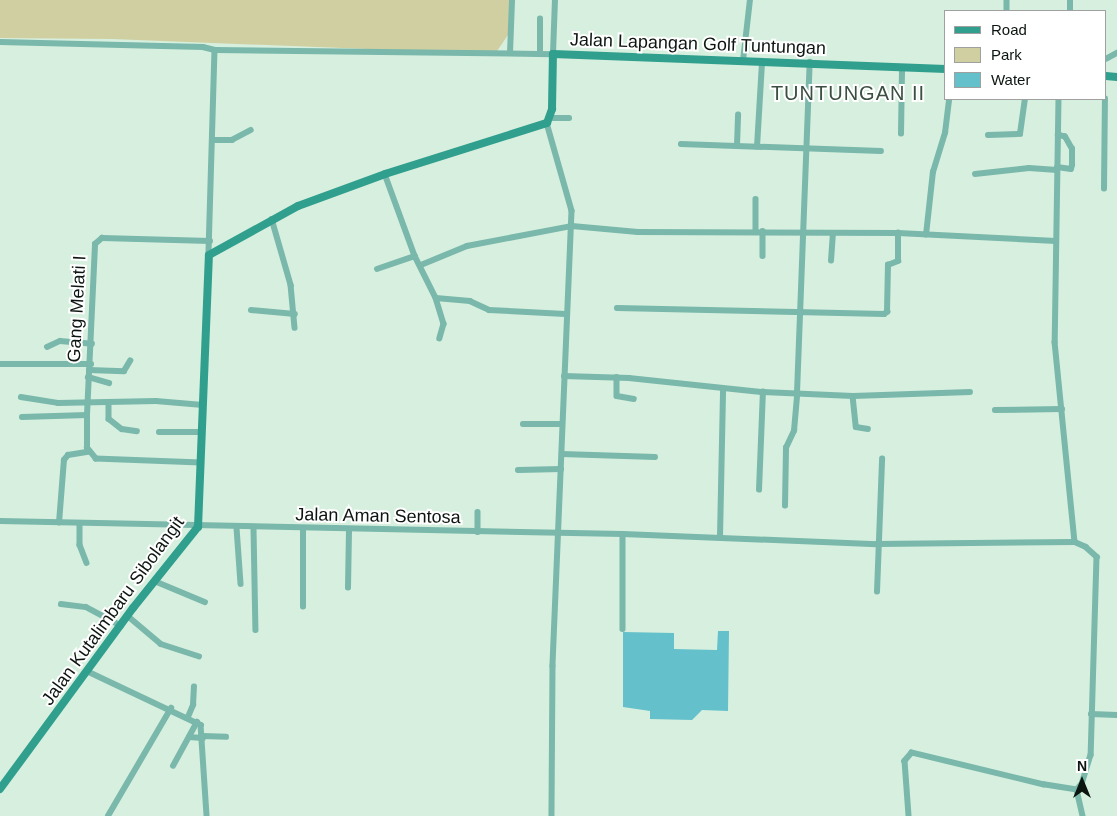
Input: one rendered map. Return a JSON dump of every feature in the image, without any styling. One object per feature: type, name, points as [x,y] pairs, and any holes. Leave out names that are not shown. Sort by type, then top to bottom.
[{"type":"street","points":[[510,53],[512,0]]},
{"type":"street","points":[[0,42],[203,47],[215,50],[553,54],[555,0]]},
{"type":"street","points":[[743,61],[750,0]]},
{"type":"street","points":[[540,19],[540,54]]},
{"type":"street","points":[[209,255],[215,50]]},
{"type":"street","name":"Jalan Lapangan Golf Tuntungan","points":[[548,120],[553,54],[810,62],[944,69]]},
{"type":"street","points":[[757,147],[762,62]]},
{"type":"street","points":[[785,506],[786,448],[794,431],[797,393],[810,62]]},
{"type":"street","points":[[901,134],[902,68]]},
{"type":"street","points":[[926,235],[933,172],[944,133],[949,100]]},
{"type":"street","points":[[988,135],[1020,134],[1025,100]]},
{"type":"street","points":[[1059,100],[1055,342],[1075,542],[1097,557],[1091,755],[1085,778],[1077,790],[1082,816]]},
{"type":"street","points":[[1104,189],[1105,100]]},
{"type":"street","points":[[737,146],[738,116]]},
{"type":"street","points":[[209,255],[272,219],[385,174],[548,120],[569,118]]},
{"type":"street","points":[[548,120],[572,208],[565,314],[562,454],[553,666],[552,816]]},
{"type":"street","points":[[213,140],[232,140],[251,130]]},
{"type":"street","points":[[975,174],[1029,168],[1070,169],[1072,165],[1072,149],[1065,137],[1058,135]]},
{"type":"street","points":[[681,144],[880,151]]},
{"type":"street","points":[[385,174],[415,256],[436,298],[444,324],[440,338]]},
{"type":"street","points":[[756,199],[756,231]]},
{"type":"street","points":[[272,219],[291,285],[295,314],[294,328]]},
{"type":"street","points":[[421,265],[467,246],[572,226],[638,232],[898,233],[1056,241]]},
{"type":"street","points":[[763,231],[763,256]]},
{"type":"street","points":[[617,308],[800,313],[886,313],[888,265],[898,263],[898,233]]},
{"type":"street","points":[[831,261],[833,234]]},
{"type":"street","name":"Gang Melati I","points":[[88,452],[88,377],[92,344],[90,335],[98,240],[102,238],[210,241]]},
{"type":"street","name":"Jalan Kutalimbaru Sibolangit","points":[[0,788],[89,672],[128,616],[198,527],[209,255]]},
{"type":"street","points":[[377,269],[415,256]]},
{"type":"street","points":[[436,298],[470,301],[488,310],[565,314]]},
{"type":"street","points":[[251,310],[295,314]]},
{"type":"street","points":[[47,347],[60,341],[92,344]]},
{"type":"street","points":[[0,364],[90,367],[124,371],[130,361]]},
{"type":"street","points":[[564,376],[617,377],[723,389],[853,396],[970,392]]},
{"type":"street","points":[[88,377],[109,383]]},
{"type":"street","points":[[617,377],[617,396],[634,398]]},
{"type":"street","points":[[720,537],[723,389]]},
{"type":"street","points":[[759,490],[762,392]]},
{"type":"street","points":[[853,396],[856,427],[868,429]]},
{"type":"street","points":[[21,398],[87,402],[156,401],[203,405]]},
{"type":"street","points":[[109,402],[109,419],[122,429],[137,431]]},
{"type":"street","points":[[995,410],[1062,409]]},
{"type":"street","points":[[22,417],[87,415]]},
{"type":"street","points":[[523,424],[562,424]]},
{"type":"street","points":[[159,432],[202,432]]},
{"type":"street","points":[[59,523],[64,460],[68,455],[88,452],[102,460],[201,463]]},
{"type":"street","points":[[562,454],[655,457]]},
{"type":"street","points":[[877,592],[877,544],[882,459]]},
{"type":"street","points":[[518,470],[561,469]]},
{"type":"street","points":[[478,512],[478,532]]},
{"type":"street","name":"Jalan Aman Sentosa","points":[[0,521],[80,524],[125,522],[254,529],[623,534],[877,544],[1075,542]]},
{"type":"street","points":[[80,524],[80,545],[87,563]]},
{"type":"street","points":[[237,528],[240,584]]},
{"type":"street","points":[[254,529],[256,630]]},
{"type":"street","points":[[303,530],[303,607]]},
{"type":"street","points":[[348,588],[349,530]]},
{"type":"street","points":[[623,534],[623,629]]},
{"type":"street","points":[[156,582],[205,602]]},
{"type":"street","points":[[61,604],[86,607],[121,626]]},
{"type":"street","points":[[128,616],[161,644],[199,656]]},
{"type":"street","points":[[89,672],[171,708],[197,722],[203,737],[208,815]]},
{"type":"street","points":[[188,717],[193,705],[194,687]]},
{"type":"street","points":[[108,816],[171,708]]},
{"type":"street","points":[[1091,714],[1117,715]]},
{"type":"street","points":[[173,766],[197,722]]},
{"type":"street","points":[[189,737],[226,737]]},
{"type":"street","points":[[909,816],[905,761],[912,753],[1044,785],[1077,790]]},
{"type":"green space","points":[[0,0],[510,0],[510,32],[495,54],[112,39],[0,38]]},
{"type":"water","points":[[718,631],[729,631],[728,711],[702,710],[692,720],[650,719],[650,711],[623,707],[623,632],[674,633],[674,649],[717,650]]},
{"type":"district","name":"TUNTUNGAN II","points":[[848,93]]}]
